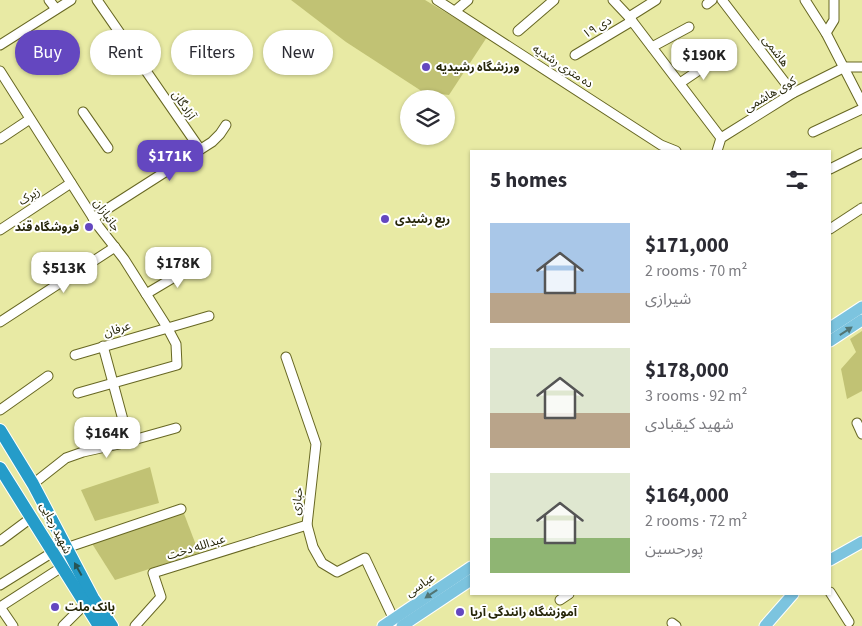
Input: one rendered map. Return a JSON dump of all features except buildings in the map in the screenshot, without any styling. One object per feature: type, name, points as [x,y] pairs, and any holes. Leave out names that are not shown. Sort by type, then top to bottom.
[{"type":"highway","name":"شهید رجایی","points":[[0,430],[34,484],[66,548],[89,601],[112,626]]},
{"type":"highway","points":[[1,472],[62,567],[89,601],[99,626]]},
{"type":"highway","points":[[89,601],[92,626]]},
{"type":"highway","points":[[89,601],[114,616],[123,626]]},
{"type":"main road","points":[[831,327],[862,307]]},
{"type":"main road","points":[[831,340],[862,320]]},
{"type":"main road","points":[[831,559],[862,542]]},
{"type":"main road","name":"عباسى","points":[[394,624],[470,568]]},
{"type":"main road","name":"عباسى","points":[[394,624],[470,581]]},
{"type":"main road","points":[[765,626],[792,595]]},
{"type":"street","points":[[49,0],[56,9]]},
{"type":"street","points":[[0,45],[71,0]]},
{"type":"street","name":"آزادگان","points":[[97,0],[200,149]]},
{"type":"street","name":"ده متری رشدیه","points":[[436,0],[661,145],[674,150]]},
{"type":"street","points":[[455,11],[468,0]]},
{"type":"street","points":[[518,30],[554,0]]},
{"type":"street","points":[[613,0],[631,19],[721,138],[717,150]]},
{"type":"street","name":"۱۹ دی","points":[[575,55],[631,19],[656,0]]},
{"type":"street","name":"هاشمی","points":[[722,0],[793,93]]},
{"type":"street","points":[[805,0],[826,33],[862,103]]},
{"type":"street","points":[[826,33],[834,20],[834,0]]},
{"type":"street","points":[[652,47],[689,27]]},
{"type":"street","points":[[680,83],[714,60]]},
{"type":"street","points":[[845,68],[862,67]]},
{"type":"street","name":"کوی هاشمی","points":[[721,138],[793,93],[845,68]]},
{"type":"street","name":"جانبازان","points":[[0,71],[93,218],[146,294],[176,344],[177,365],[78,393]]},
{"type":"street","points":[[813,132],[862,109]]},
{"type":"street","points":[[83,112],[108,148]]},
{"type":"street","points":[[0,139],[30,119]]},
{"type":"street","points":[[93,218],[200,149],[220,134],[226,125]]},
{"type":"street","points":[[831,168],[862,153]]},
{"type":"street","name":"زیرک","points":[[0,230],[71,183]]},
{"type":"street","points":[[831,228],[862,208]]},
{"type":"street","points":[[0,322],[115,247]]},
{"type":"street","points":[[146,294],[198,263]]},
{"type":"street","name":"عرفان","points":[[75,355],[209,316]]},
{"type":"street","points":[[103,346],[129,442]]},
{"type":"street","name":"خبازی","points":[[286,357],[316,444],[307,525],[313,547],[322,563],[337,572],[365,558],[394,624]]},
{"type":"street","points":[[0,410],[48,376]]},
{"type":"street","points":[[857,423],[862,434]]},
{"type":"street","points":[[34,484],[66,458],[176,428]]},
{"type":"street","points":[[66,548],[181,509]]},
{"type":"street","points":[[0,541],[31,518]]},
{"type":"street","name":"عبدالله دخت","points":[[135,626],[161,596],[153,573],[307,525]]},
{"type":"street","points":[[0,585],[53,552]]},
{"type":"street","points":[[13,626],[0,607],[62,567]]},
{"type":"street","points":[[831,594],[848,622]]},
{"type":"street","points":[[560,600],[568,595]]},
{"type":"street","points":[[64,626],[89,601]]},
{"type":"shaded area","name":"ورزشگاه رشیدیه","points":[[291,0],[425,0],[487,37],[452,90],[420,90],[346,42],[333,32],[333,30],[330,30]]},
{"type":"shaded area","points":[[862,331],[862,391],[847,399],[841,369],[856,352],[850,339]]},
{"type":"shaded area","points":[[150,467],[159,503],[95,521],[81,490]]},
{"type":"shaded area","points":[[183,511],[199,553],[115,580],[91,542]]},
{"type":"place","name":"ورزشگاه رشیدیه","points":[[426,67]]},
{"type":"place","name":"ربع رشیدی","points":[[385,219]]},
{"type":"place","name":"فروشگاه قند","points":[[89,227]]},
{"type":"place","name":"بانک ملت","points":[[55,607]]},
{"type":"place","name":"آموزشگاه رانندگی آریا","points":[[460,612]]}]
